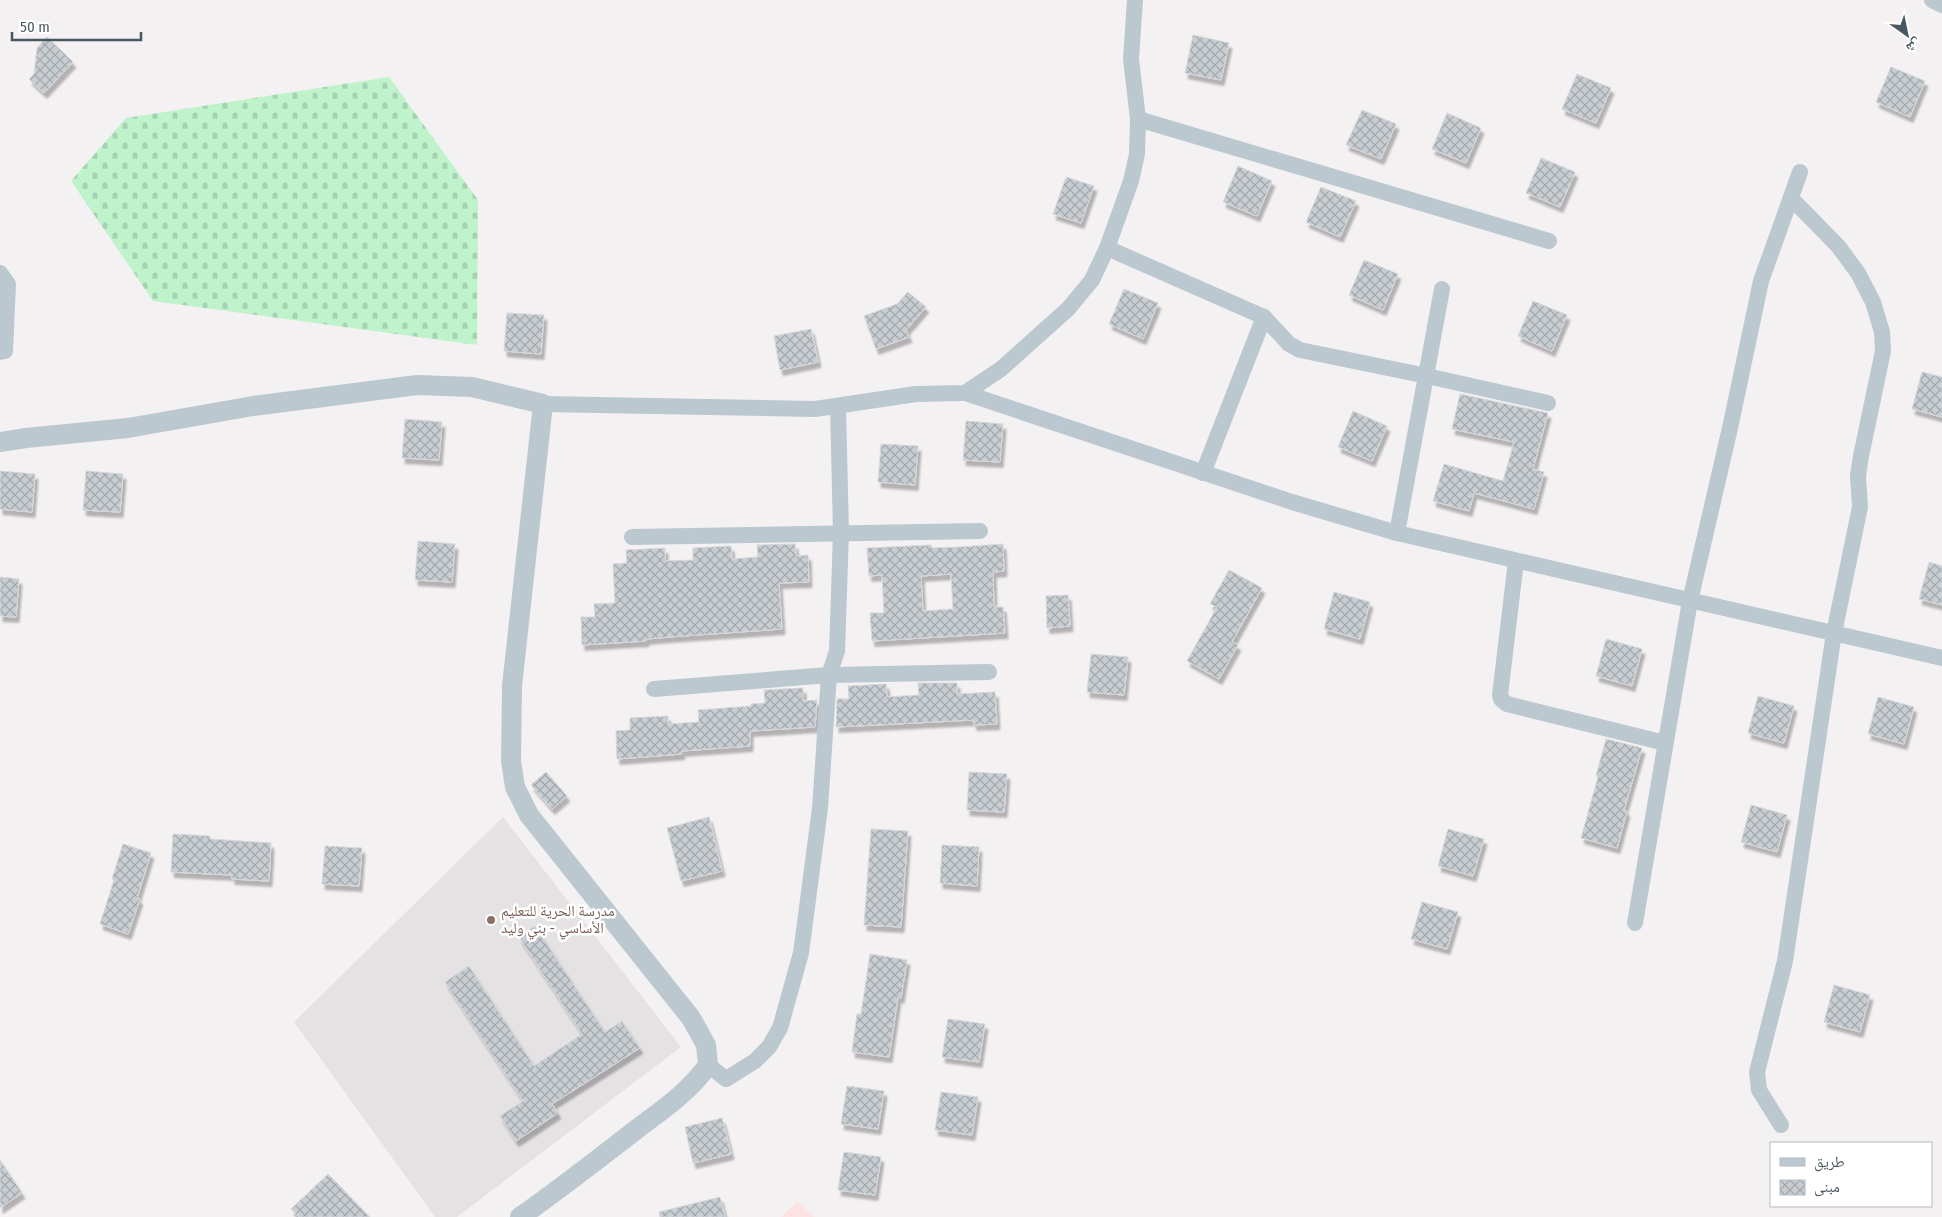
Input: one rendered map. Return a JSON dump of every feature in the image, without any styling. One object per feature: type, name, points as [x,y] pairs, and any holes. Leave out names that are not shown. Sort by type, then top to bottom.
[{"type":"street","points":[[965,394],[1001,369],[1068,309],[1092,280],[1107,248],[1132,181],[1137,154],[1138,119],[1131,59],[1135,0]]},
{"type":"street","points":[[1932,0],[1942,5]]},
{"type":"street","points":[[1138,119],[1549,241]]},
{"type":"street","points":[[1636,923],[1690,601],[1730,428],[1761,281],[1800,172]]},
{"type":"street","points":[[1781,1125],[1758,1090],[1756,1072],[1785,961],[1834,633],[1860,507],[1858,476],[1883,351],[1882,332],[1873,302],[1858,273],[1838,246],[1791,198]]},
{"type":"street","points":[[1107,248],[1264,317],[1289,344],[1300,350],[1548,403]]},
{"type":"street","points":[[0,273],[8,284],[5,351],[0,352]]},
{"type":"street","points":[[1397,533],[1442,289]]},
{"type":"street","points":[[1203,473],[1264,317]]},
{"type":"street","points":[[0,442],[128,428],[253,406],[417,385],[472,387],[543,404],[815,409],[916,394],[965,394],[1203,473],[1397,533],[1942,658]]},
{"type":"street","points":[[520,1217],[673,1102],[701,1076],[708,1065],[706,1045],[691,1018],[529,815],[515,787],[511,761],[512,686],[543,404]]},
{"type":"street","points":[[708,1065],[726,1079],[755,1061],[769,1047],[780,1028],[801,953],[820,808],[829,675],[837,651],[841,533],[838,406]]},
{"type":"street","points":[[632,537],[980,531]]},
{"type":"street","points":[[1516,560],[1500,695],[1503,701],[1508,704],[1665,743]]},
{"type":"street","points":[[654,689],[829,675],[989,672]]},
{"type":"shaded area","name":"مدرسة الحرية للتعليم الأساسي - بني وليد","points":[[503,817],[681,1047],[457,1217],[435,1217],[294,1022]]},
{"type":"shaded area","points":[[798,1201],[814,1217],[781,1217]]},
{"type":"green space","points":[[389,77],[478,200],[477,345],[153,301],[71,181],[126,118]]},
{"type":"building","points":[[1193,35],[1229,43],[1221,80],[1185,73]]},
{"type":"building","points":[[47,37],[73,62],[44,93],[29,79],[34,74],[37,48]]},
{"type":"building","points":[[1891,67],[1925,81],[1910,117],[1876,102]]},
{"type":"building","points":[[1577,74],[1611,88],[1596,123],[1562,109]]},
{"type":"building","points":[[1362,110],[1396,124],[1381,159],[1346,145]]},
{"type":"building","points":[[1447,113],[1481,128],[1466,163],[1432,149]]},
{"type":"building","points":[[1541,158],[1575,172],[1560,207],[1526,193]]},
{"type":"building","points":[[1238,166],[1272,181],[1257,216],[1223,202]]},
{"type":"building","points":[[1066,177],[1094,186],[1081,223],[1053,214]]},
{"type":"building","points":[[1321,187],[1356,201],[1340,237],[1306,222]]},
{"type":"building","points":[[1364,260],[1398,274],[1383,310],[1349,295]]},
{"type":"building","points":[[1124,289],[1158,303],[1143,339],[1109,324]]},
{"type":"building","points":[[908,292],[926,307],[906,330],[909,337],[876,349],[864,316],[897,304]]},
{"type":"building","points":[[1533,301],[1567,315],[1552,351],[1518,336]]},
{"type":"building","points":[[507,313],[544,315],[541,354],[504,351]]},
{"type":"building","points":[[811,329],[818,362],[780,370],[774,336]]},
{"type":"building","points":[[1922,372],[1942,377],[1942,417],[1912,409]]},
{"type":"building","points":[[1460,394],[1548,413],[1533,469],[1544,472],[1534,509],[1474,493],[1469,511],[1433,501],[1444,464],[1503,481],[1514,442],[1452,429]]},
{"type":"building","points":[[1353,411],[1387,426],[1372,461],[1338,447]]},
{"type":"building","points":[[405,419],[442,422],[439,460],[402,458]]},
{"type":"building","points":[[966,421],[1003,424],[1000,462],[963,460]]},
{"type":"building","points":[[881,444],[918,446],[915,485],[878,482]]},
{"type":"building","points":[[0,471],[35,474],[32,512],[0,509]]},
{"type":"building","points":[[86,471],[123,474],[120,512],[83,510]]},
{"type":"building","points":[[418,541],[455,544],[452,582],[415,580]]},
{"type":"building","points":[[795,544],[796,556],[808,555],[809,582],[779,583],[782,629],[582,645],[581,617],[595,617],[594,604],[615,603],[613,564],[627,563],[626,550],[665,548],[665,561],[693,560],[693,548],[731,546],[732,559],[758,557],[757,545]]},
{"type":"building","points":[[1003,544],[1004,571],[993,572],[994,607],[1003,607],[1005,633],[872,641],[870,613],[884,613],[882,575],[869,576],[867,548],[931,545],[932,548]],"holes":[[[951,574],[953,609],[923,611],[921,576]]]},
{"type":"building","points":[[1929,562],[1942,566],[1942,605],[1919,599]]},
{"type":"building","points":[[1229,570],[1262,588],[1232,642],[1238,645],[1219,679],[1187,661],[1217,607],[1210,604]]},
{"type":"building","points":[[0,577],[19,579],[16,617],[0,616]]},
{"type":"building","points":[[1334,592],[1370,602],[1360,639],[1324,629]]},
{"type":"building","points":[[1068,595],[1070,626],[1047,628],[1046,596]]},
{"type":"building","points":[[1606,639],[1642,649],[1632,686],[1596,676]]},
{"type":"building","points":[[1091,654],[1128,657],[1124,695],[1087,692]]},
{"type":"building","points":[[918,683],[957,683],[957,694],[995,692],[997,724],[974,725],[973,720],[836,727],[837,699],[849,699],[848,686],[886,684],[887,697],[919,695]]},
{"type":"building","points":[[803,688],[803,701],[817,700],[815,727],[750,731],[750,746],[681,751],[682,754],[617,759],[616,731],[630,730],[630,718],[668,716],[668,724],[699,722],[698,710],[751,706],[751,704],[765,703],[764,690]]},
{"type":"building","points":[[1758,696],[1794,706],[1784,743],[1748,733]]},
{"type":"building","points":[[1878,697],[1914,707],[1904,744],[1868,734]]},
{"type":"building","points":[[1606,739],[1642,748],[1624,810],[1627,811],[1617,848],[1581,838],[1598,777],[1596,776]]},
{"type":"building","points":[[546,772],[567,796],[552,809],[531,785]]},
{"type":"building","points":[[969,772],[1007,774],[1004,812],[967,810]]},
{"type":"building","points":[[1751,805],[1787,815],[1777,852],[1741,842]]},
{"type":"building","points":[[709,817],[722,871],[681,881],[667,828]]},
{"type":"building","points":[[871,829],[908,831],[901,927],[864,925]]},
{"type":"building","points":[[1448,829],[1484,839],[1473,876],[1438,866]]},
{"type":"building","points":[[173,834],[210,836],[210,839],[271,843],[269,881],[232,879],[232,875],[171,872]]},
{"type":"building","points":[[123,844],[151,853],[137,898],[140,899],[128,934],[100,924]]},
{"type":"building","points":[[942,845],[979,847],[977,886],[940,883]]},
{"type":"building","points":[[325,846],[362,848],[359,886],[322,884]]},
{"type":"building","points":[[1422,902],[1458,912],[1447,949],[1411,939]]},
{"type":"building","points":[[535,926],[605,1032],[622,1021],[640,1048],[552,1104],[558,1113],[516,1141],[500,1116],[523,1101],[445,982],[469,966],[534,1066],[582,1034],[519,937]]},
{"type":"building","points":[[870,954],[907,960],[901,998],[898,997],[889,1057],[852,1052],[857,1014],[861,1014]]},
{"type":"building","points":[[1834,985],[1870,995],[1860,1032],[1824,1022]]},
{"type":"building","points":[[948,1019],[985,1024],[979,1062],[942,1057]]},
{"type":"building","points":[[847,1086],[884,1091],[878,1129],[841,1124]]},
{"type":"building","points":[[941,1092],[978,1097],[972,1135],[935,1130]]},
{"type":"building","points":[[722,1118],[731,1154],[693,1163],[685,1127]]},
{"type":"building","points":[[844,1152],[881,1157],[875,1195],[838,1190]]},
{"type":"building","points":[[0,1160],[22,1193],[0,1208]]},
{"type":"building","points":[[328,1174],[370,1217],[299,1217],[291,1209]]},
{"type":"building","points":[[720,1197],[725,1217],[660,1217],[659,1212]]},
{"type":"place","name":"مدرسة الحرية للتعليم الأساسي - بني وليد","points":[[491,920]]}]
